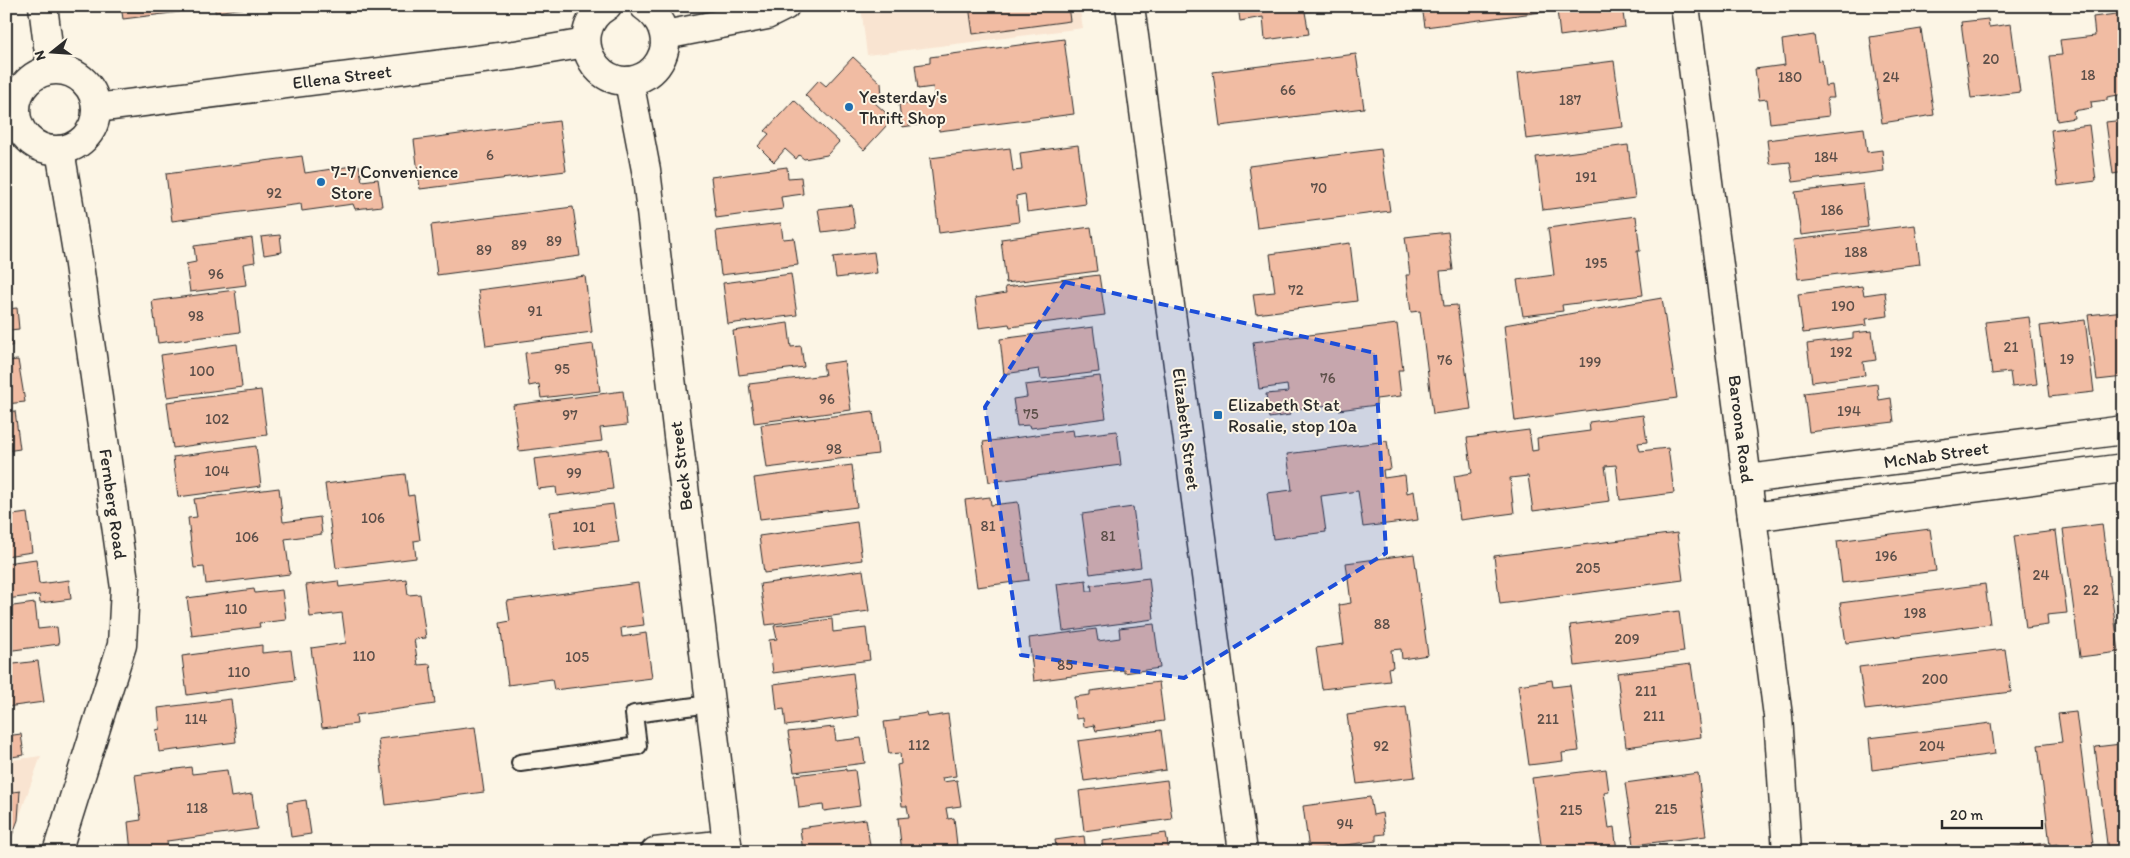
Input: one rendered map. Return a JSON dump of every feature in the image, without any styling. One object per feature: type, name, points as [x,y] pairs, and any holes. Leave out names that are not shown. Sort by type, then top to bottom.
[{"type":"street","points":[[43,6],[51,69]]},
{"type":"street","points":[[607,6],[600,10],[592,20],[587,31],[586,43],[589,56],[595,67],[605,75],[616,80],[628,81],[642,78],[653,71],[665,48],[665,35],[661,23],[644,6]]},
{"type":"street","points":[[665,35],[758,17],[785,6]]},
{"type":"street","name":"Elizabeth Street","points":[[1130,6],[1243,852]]},
{"type":"street","name":"Baroona Road","points":[[1685,6],[1778,716],[1790,844]]},
{"type":"street","name":"Ellena Street","points":[[96,108],[506,56],[586,43]]},
{"type":"street","points":[[51,69],[64,70],[76,75],[86,84],[93,95],[96,108],[95,120],[82,140],[72,147],[60,150],[35,145],[25,136],[11,113],[21,89],[29,79],[39,72],[51,69]]},
{"type":"street","name":"Beck Street","points":[[628,81],[646,170],[728,848]]},
{"type":"street","name":"Fernberg Road","points":[[57,852],[122,645],[125,588],[78,258],[60,150]]},
{"type":"street","name":"McNab Street","points":[[1748,479],[2124,430]]},
{"type":"street","name":"McNab Street","points":[[1752,516],[2124,468]]},
{"type":"street","points":[[655,852],[728,848]]},
{"type":"lane","points":[[520,763],[638,746],[634,714],[710,704]]},
{"type":"highlighted area","points":[[1065,282],[1375,353],[1386,553],[1184,678],[1021,655],[985,407]]},
{"type":"shaded area","points":[[861,6],[1079,6],[1083,28],[867,55]]},
{"type":"shaded area","points":[[41,756],[18,820],[6,851],[6,761]]},
{"type":"building","points":[[121,6],[179,6],[180,12],[123,19]]},
{"type":"building","points":[[215,6],[259,6],[215,12]]},
{"type":"building","points":[[969,6],[1068,6],[1070,21],[973,34]]},
{"type":"building","points":[[1238,6],[1320,6],[1321,10],[1305,12],[1309,34],[1265,40],[1263,17],[1240,21]]},
{"type":"building","points":[[1422,6],[1622,6],[1625,27],[1560,36],[1557,10],[1425,27]]},
{"type":"building","points":[[2124,13],[2124,94],[2107,97],[2107,100],[2091,102],[2092,108],[2073,111],[2074,118],[2057,121],[2049,56],[2062,55],[2060,40],[2095,36],[2093,17]]},
{"type":"building","points":[[1988,19],[1989,27],[2011,24],[2020,92],[1971,98],[1961,22]]},
{"type":"building","points":[[1921,29],[1934,115],[1882,123],[1870,37]]},
{"type":"building","points":[[1814,35],[1818,61],[1822,60],[1825,86],[1832,85],[1834,98],[1827,98],[1829,116],[1770,123],[1767,99],[1759,100],[1755,69],[1785,65],[1782,40]]},
{"type":"building","points":[[1064,39],[1074,114],[939,131],[938,122],[902,127],[899,104],[935,100],[933,87],[918,89],[915,65],[930,63],[930,57]]},
{"type":"building","points":[[1356,54],[1364,108],[1220,126],[1213,72]]},
{"type":"building","name":"Yesterday's Thrift Shop","points":[[853,57],[881,83],[882,96],[875,103],[885,112],[887,125],[864,150],[805,95],[819,80],[826,86]]},
{"type":"building","points":[[1614,61],[1623,127],[1526,139],[1518,73]]},
{"type":"building","points":[[794,100],[839,142],[827,155],[804,159],[799,155],[796,159],[785,149],[774,162],[758,146],[769,134],[765,131]]},
{"type":"building","points":[[2124,120],[2124,172],[2113,174],[2106,122]]},
{"type":"building","points":[[559,121],[566,171],[420,189],[414,140]]},
{"type":"building","points":[[2089,125],[2096,181],[2058,186],[2051,130]]},
{"type":"building","points":[[1864,128],[1867,152],[1882,150],[1884,171],[1793,182],[1790,162],[1770,164],[1767,140]]},
{"type":"building","points":[[1078,145],[1086,204],[1027,212],[1025,194],[1016,196],[1019,222],[939,233],[930,158],[1010,148],[1013,171],[1022,170],[1020,153]]},
{"type":"building","points":[[1628,145],[1635,198],[1543,210],[1536,157]]},
{"type":"building","points":[[1381,149],[1390,211],[1257,228],[1249,166]]},
{"type":"building","points":[[302,156],[305,173],[359,165],[362,181],[378,179],[382,206],[355,209],[353,204],[302,211],[301,204],[172,221],[166,174]]},
{"type":"building","points":[[787,167],[788,178],[801,177],[803,194],[781,197],[783,209],[716,218],[711,177]]},
{"type":"building","points":[[1863,184],[1868,227],[1801,235],[1795,192]]},
{"type":"building","points":[[852,205],[855,228],[822,232],[818,209]]},
{"type":"building","points":[[573,207],[580,256],[437,275],[431,225]]},
{"type":"building","points":[[1636,216],[1640,251],[1637,251],[1643,295],[1562,305],[1563,311],[1523,316],[1517,280],[1554,275],[1548,228]]},
{"type":"building","points":[[781,223],[783,239],[794,238],[798,265],[721,275],[716,231]]},
{"type":"building","points":[[1915,225],[1920,264],[1798,279],[1793,240]]},
{"type":"building","points":[[1091,227],[1097,271],[1006,283],[1001,239]]},
{"type":"building","points":[[1448,232],[1453,270],[1440,271],[1444,306],[1457,305],[1471,409],[1433,414],[1420,311],[1411,312],[1406,275],[1410,275],[1405,237]]},
{"type":"building","points":[[280,235],[282,252],[264,255],[261,237]]},
{"type":"building","points":[[252,238],[255,262],[243,264],[246,285],[190,292],[186,264],[196,262],[194,246]]},
{"type":"building","points":[[1350,243],[1357,301],[1256,314],[1253,294],[1275,292],[1270,254]]},
{"type":"building","points":[[874,252],[877,273],[836,278],[833,257]]},
{"type":"building","points":[[791,274],[797,315],[728,324],[723,283]]},
{"type":"building","points":[[1099,275],[1105,315],[1010,327],[1009,324],[979,328],[975,298],[1006,293],[1005,287]]},
{"type":"building","points":[[585,276],[592,332],[486,346],[478,290]]},
{"type":"building","points":[[1862,286],[1864,295],[1885,292],[1888,316],[1866,319],[1867,325],[1803,333],[1798,294]]},
{"type":"building","points":[[235,290],[240,332],[158,343],[152,301]]},
{"type":"building","points":[[6,298],[7,309],[17,308],[19,329],[10,330],[12,346],[6,346]]},
{"type":"building","points":[[1662,298],[1677,398],[1515,421],[1504,325]]},
{"type":"building","points":[[2124,311],[2124,377],[2097,380],[2088,315]]},
{"type":"building","points":[[2029,317],[2037,384],[2012,387],[2010,372],[1992,374],[1985,322]]},
{"type":"building","points":[[2085,320],[2094,392],[2049,397],[2040,326]]},
{"type":"building","points":[[788,323],[791,347],[801,346],[804,367],[739,375],[733,331]]},
{"type":"building","points":[[1397,324],[1403,370],[1398,370],[1401,396],[1376,399],[1376,405],[1339,410],[1338,404],[1289,410],[1290,415],[1269,418],[1266,394],[1288,392],[1287,385],[1259,389],[1253,342]]},
{"type":"building","points":[[1093,327],[1099,372],[1041,379],[1039,369],[1004,374],[1000,339]]},
{"type":"building","points":[[1872,331],[1876,360],[1863,362],[1865,375],[1812,382],[1807,344],[1853,338],[1853,333]]},
{"type":"building","points":[[237,344],[242,387],[167,397],[161,355]]},
{"type":"building","points":[[593,344],[600,391],[541,398],[539,384],[529,386],[525,353]]},
{"type":"building","points":[[18,360],[25,402],[6,404],[6,361]]},
{"type":"building","points":[[844,361],[851,410],[754,423],[749,384],[825,375],[823,364]]},
{"type":"building","points":[[1100,376],[1106,418],[1031,428],[1030,425],[1017,426],[1013,399],[1027,397],[1025,385]]},
{"type":"building","points":[[1877,384],[1879,400],[1891,398],[1894,422],[1809,432],[1804,393]]},
{"type":"building","points":[[261,390],[267,435],[173,448],[167,402]]},
{"type":"building","points":[[623,391],[627,425],[600,428],[602,441],[519,451],[513,405]]},
{"type":"building","points":[[15,411],[20,449],[6,451],[6,412]]},
{"type":"building","points":[[873,411],[878,454],[767,468],[761,425]]},
{"type":"building","points":[[1643,415],[1647,442],[1638,443],[1640,451],[1668,448],[1674,493],[1620,500],[1616,465],[1605,466],[1610,501],[1533,511],[1528,476],[1510,478],[1514,513],[1460,520],[1454,476],[1472,473],[1467,438],[1529,430],[1532,451],[1538,450],[1537,438],[1590,431],[1589,422]]},
{"type":"building","points":[[1073,430],[1074,436],[1117,431],[1121,465],[989,482],[983,442]]},
{"type":"building","points":[[1387,441],[1391,469],[1383,470],[1384,478],[1405,475],[1407,493],[1414,491],[1418,520],[1363,527],[1358,491],[1321,496],[1326,532],[1273,539],[1267,493],[1292,490],[1287,454]]},
{"type":"building","points":[[256,446],[261,486],[178,497],[173,457]]},
{"type":"building","points":[[608,450],[613,489],[557,496],[556,487],[538,489],[534,459]]},
{"type":"building","points":[[6,463],[11,496],[6,497]]},
{"type":"building","points":[[852,465],[857,507],[760,519],[754,478]]},
{"type":"building","points":[[405,474],[408,496],[414,495],[420,540],[414,541],[416,558],[336,568],[325,484]]},
{"type":"building","points":[[279,488],[283,522],[320,517],[322,534],[285,539],[290,574],[206,584],[204,567],[194,568],[188,518],[197,517],[194,499]]},
{"type":"building","points":[[990,497],[991,505],[1018,502],[1029,580],[977,587],[965,500]]},
{"type":"building","points":[[613,504],[619,542],[555,550],[550,512]]},
{"type":"building","points":[[1133,507],[1141,567],[1090,574],[1082,514]]},
{"type":"building","points":[[27,513],[32,552],[6,556],[6,516]]},
{"type":"building","points":[[857,522],[862,560],[764,573],[759,536]]},
{"type":"building","points":[[2120,523],[2124,523],[2124,555]]},
{"type":"building","points":[[2102,524],[2119,652],[2080,657],[2063,529]]},
{"type":"building","points":[[1930,529],[1936,571],[1842,583],[1837,541]]},
{"type":"building","points":[[2056,531],[2067,613],[2047,615],[2048,625],[2026,628],[2014,536]]},
{"type":"building","points":[[1677,533],[1683,580],[1500,604],[1494,556]]},
{"type":"building","points":[[1414,554],[1428,655],[1402,659],[1401,649],[1391,650],[1393,667],[1388,668],[1390,681],[1322,689],[1316,648],[1344,644],[1339,605],[1351,603],[1346,563]]},
{"type":"building","points":[[36,559],[39,584],[69,580],[71,599],[40,603],[39,595],[6,599],[6,563]]},
{"type":"building","points":[[863,570],[869,611],[766,625],[760,584]]},
{"type":"building","points":[[1149,578],[1154,619],[1063,631],[1057,584],[1086,580],[1087,591],[1092,591],[1091,585]]},
{"type":"building","points":[[406,579],[408,595],[420,594],[426,638],[414,639],[418,665],[430,664],[435,704],[356,715],[357,724],[322,728],[311,648],[346,643],[342,613],[310,617],[306,585],[338,581],[339,587]]},
{"type":"building","points":[[638,583],[644,625],[621,628],[622,637],[646,633],[652,678],[554,690],[552,679],[508,685],[500,623],[510,621],[507,601]]},
{"type":"building","points":[[1985,584],[1990,624],[1846,643],[1840,603]]},
{"type":"building","points":[[254,589],[255,593],[282,590],[286,620],[259,623],[260,627],[192,636],[187,598]]},
{"type":"building","points":[[35,603],[38,629],[57,627],[59,644],[6,651],[6,607]]},
{"type":"building","points":[[1679,611],[1684,652],[1575,666],[1570,625]]},
{"type":"building","points":[[832,619],[833,632],[866,628],[870,660],[773,673],[769,640],[777,639],[774,626]]},
{"type":"building","points":[[1154,624],[1160,668],[1124,673],[1124,670],[1034,681],[1029,638],[1096,629],[1098,641],[1120,638],[1119,628]]},
{"type":"building","points":[[262,645],[262,653],[291,650],[295,680],[187,695],[182,656]]},
{"type":"building","points":[[2005,649],[2011,692],[1865,710],[1859,667]]},
{"type":"building","points":[[38,661],[44,702],[6,707],[6,665]]},
{"type":"building","points":[[1691,664],[1701,737],[1626,747],[1617,673]]},
{"type":"building","points":[[853,673],[858,716],[786,726],[784,709],[777,710],[774,684]]},
{"type":"building","points":[[1552,680],[1553,687],[1570,685],[1579,751],[1562,753],[1563,761],[1529,765],[1518,685]]},
{"type":"building","points":[[1159,682],[1164,721],[1096,731],[1094,725],[1084,727],[1083,718],[1076,719],[1074,697],[1090,695],[1090,691]]},
{"type":"building","points":[[231,699],[236,742],[159,752],[156,730],[160,729],[158,708]]},
{"type":"building","points":[[1406,707],[1415,777],[1357,784],[1347,715]]},
{"type":"building","points":[[2076,712],[2094,852],[2059,852],[2058,844],[2050,845],[2038,745],[2062,742],[2058,714]]},
{"type":"building","points":[[927,713],[928,717],[948,714],[956,776],[942,778],[943,782],[957,780],[961,806],[946,808],[948,819],[954,818],[957,845],[945,846],[945,850],[918,852],[918,849],[902,852],[898,818],[909,817],[907,806],[902,806],[897,765],[901,764],[900,753],[889,754],[884,722],[900,720],[900,717]]},
{"type":"building","points":[[1991,723],[1995,754],[1872,770],[1869,738]]},
{"type":"building","points":[[475,727],[484,792],[386,805],[378,739]]},
{"type":"building","points":[[834,727],[836,741],[861,738],[865,763],[794,772],[788,732]]},
{"type":"building","points":[[1161,730],[1166,770],[1084,781],[1078,741]]},
{"type":"building","points":[[21,734],[24,755],[6,758],[6,736]]},
{"type":"building","points":[[2121,744],[2124,761],[2124,852],[2108,852],[2095,747]]},
{"type":"building","points":[[191,767],[192,774],[227,770],[231,797],[252,794],[257,829],[167,841],[168,852],[131,852],[128,822],[141,820],[135,775]]},
{"type":"building","points":[[846,769],[846,771],[855,770],[860,806],[824,811],[823,805],[799,808],[795,775]]},
{"type":"building","points":[[1606,769],[1609,792],[1604,793],[1609,828],[1614,827],[1617,851],[1542,852],[1532,778]]},
{"type":"building","points":[[1698,773],[1706,836],[1634,845],[1625,783]]},
{"type":"building","points":[[1167,780],[1172,819],[1084,831],[1079,791]]},
{"type":"building","points":[[20,791],[18,820],[6,851],[6,793]]},
{"type":"building","points":[[1370,797],[1373,815],[1382,813],[1385,834],[1376,835],[1376,841],[1309,850],[1303,806]]},
{"type":"building","points":[[306,800],[311,834],[291,837],[287,803]]},
{"type":"building","points":[[866,819],[871,852],[803,852],[800,828]]},
{"type":"building","points":[[1166,833],[1169,852],[1098,852],[1103,851],[1102,841]]},
{"type":"building","points":[[1084,836],[1086,852],[1057,852],[1055,840]]},
{"type":"building","points":[[2046,843],[2047,852],[1976,852]]},
{"type":"building","points":[[1401,848],[1402,852],[1369,852]]},
{"type":"place","name":"Yesterday's Thrift Shop","points":[[849,107]]},
{"type":"place","name":"7-7 Convenience Store","points":[[321,182]]},
{"type":"place","name":"Elizabeth St at Rosalie, stop 10a","points":[[1218,415]]}]
